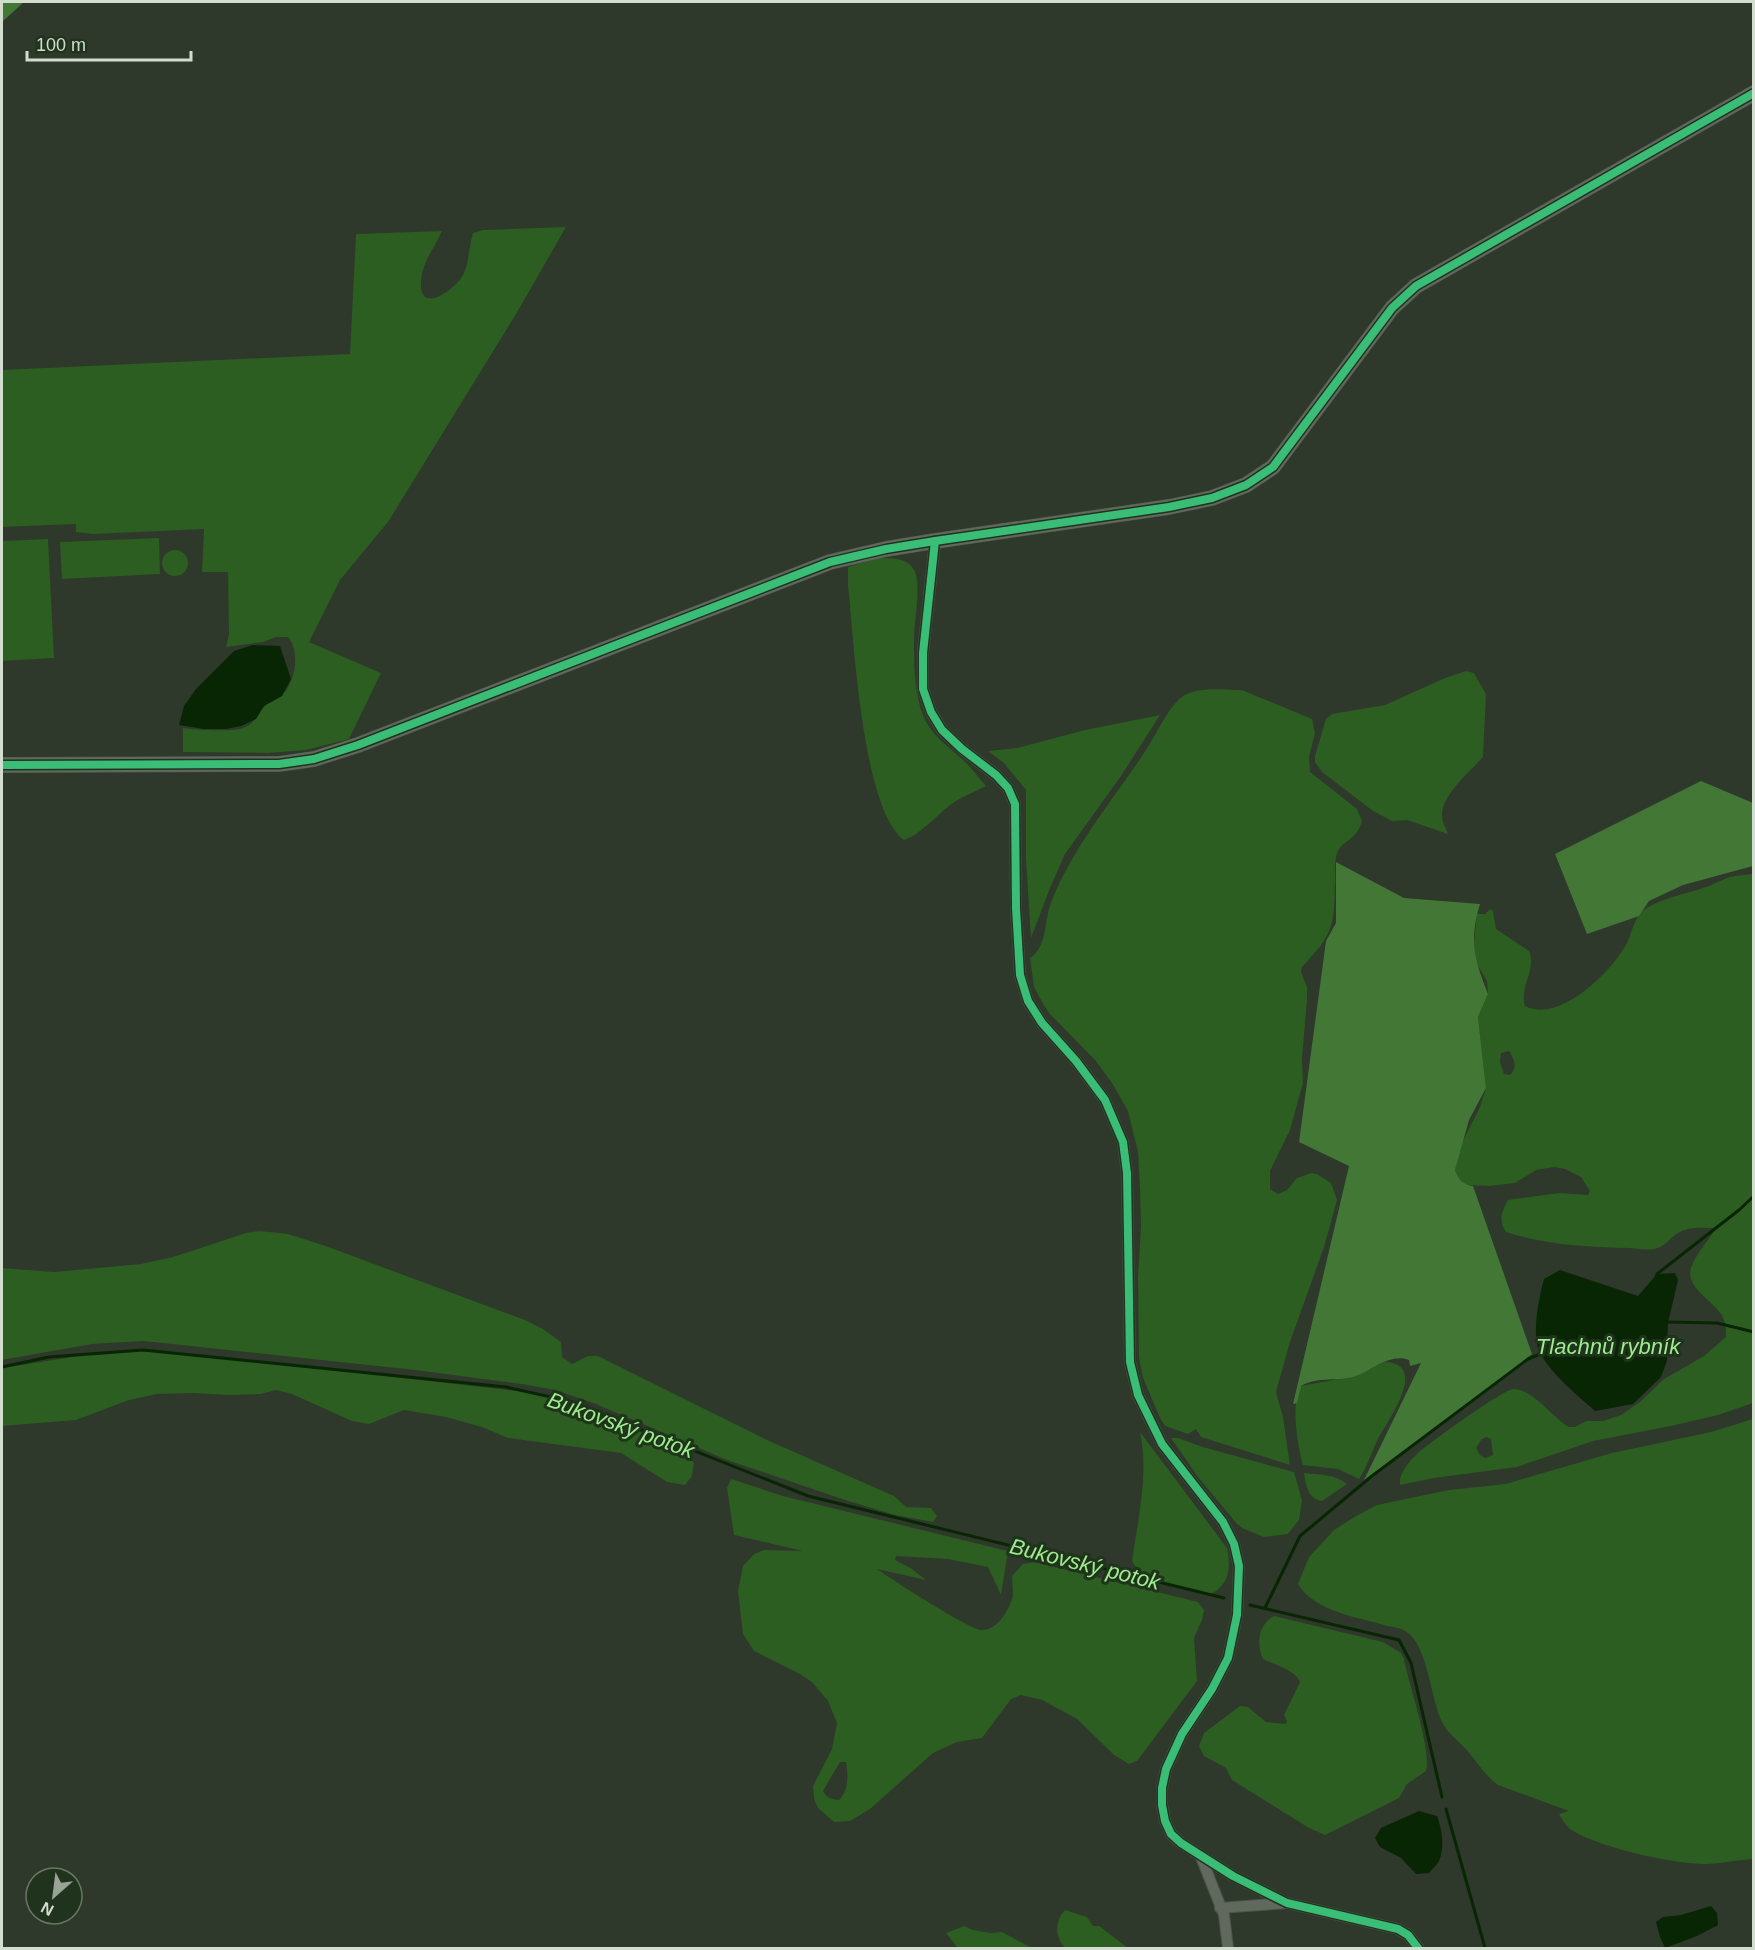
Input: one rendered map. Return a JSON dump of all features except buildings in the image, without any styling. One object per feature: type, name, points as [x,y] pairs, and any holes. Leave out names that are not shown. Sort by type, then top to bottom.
[{"type":"street","points":[[2,765],[279,765],[314,759],[358,745],[830,562],[935,541],[1169,507],[1212,498],[1246,485],[1273,467],[1392,308],[1416,286],[1754,93]]},
{"type":"street","points":[[935,541],[923,653],[923,689],[931,712],[942,730],[996,775],[1008,788],[1015,804],[1016,908],[1020,975],[1028,1001],[1042,1023],[1076,1061],[1105,1100],[1118,1125],[1123,1142],[1126,1173],[1130,1362],[1138,1395],[1162,1444],[1222,1522],[1234,1544],[1239,1566],[1237,1615],[1228,1658],[1212,1689],[1182,1734],[1166,1769],[1162,1788],[1165,1821],[1171,1834],[1181,1843],[1233,1876],[1287,1903],[1398,1929],[1408,1935],[1418,1948]]},
{"type":"street","points":[[1201,1857],[1224,1915],[1228,1948]]},
{"type":"street","points":[[1220,1908],[1287,1903]]},
{"type":"shaded area","points":[[566,227],[519,309],[388,522],[340,580],[309,642],[381,673],[349,739],[306,750],[268,753],[183,752],[183,728],[223,730],[243,728],[251,724],[262,709],[286,691],[295,668],[292,643],[288,637],[276,637],[263,642],[226,647],[229,634],[228,572],[202,572],[204,529],[93,534],[76,532],[76,524],[2,527],[2,370],[350,354],[356,234],[442,231],[422,275],[422,292],[426,297],[432,298],[447,292],[464,273],[473,233],[483,230]]},
{"type":"shaded area","points":[[159,538],[160,574],[62,579],[60,542]]},
{"type":"shaded area","points":[[48,539],[54,658],[2,661],[2,541]]},
{"type":"shaded area","points":[[175,550],[185,553],[188,563],[185,573],[175,576],[165,573],[162,563],[165,553]]},
{"type":"shaded area","points":[[877,558],[903,560],[914,570],[918,593],[914,667],[923,715],[935,734],[965,762],[986,786],[956,801],[917,833],[904,840],[890,823],[878,795],[862,722],[853,644],[848,567]]},
{"type":"shaded area","points":[[1466,671],[1474,673],[1486,694],[1483,757],[1446,800],[1442,816],[1448,834],[1407,820],[1392,821],[1373,811],[1322,772],[1315,762],[1326,719],[1332,714],[1385,705]]},
{"type":"shaded area","points":[[1242,690],[1312,719],[1315,733],[1309,757],[1310,772],[1357,809],[1362,821],[1356,833],[1341,847],[1336,857],[1334,912],[1329,930],[1320,947],[1302,967],[1301,972],[1307,987],[1302,1058],[1303,1083],[1290,1130],[1270,1171],[1270,1189],[1278,1194],[1287,1190],[1297,1178],[1311,1173],[1331,1183],[1337,1200],[1324,1247],[1290,1342],[1276,1392],[1283,1417],[1290,1465],[1201,1437],[1196,1429],[1188,1434],[1165,1426],[1160,1418],[1143,1378],[1139,1358],[1140,1189],[1138,1152],[1128,1111],[1095,1060],[1049,1013],[1034,987],[1030,958],[1036,953],[1043,940],[1049,907],[1071,861],[1144,753],[1172,707],[1183,696],[1196,691]]},
{"type":"shaded area","points":[[1160,715],[1121,776],[1065,854],[1031,938],[1026,859],[1026,790],[1004,763],[988,751],[1017,748],[1085,730]]},
{"type":"shaded area","points":[[1753,874],[1753,1403],[1718,1415],[1593,1441],[1517,1467],[1400,1485],[1402,1473],[1417,1454],[1465,1418],[1507,1391],[1513,1389],[1528,1393],[1569,1427],[1575,1427],[1586,1421],[1603,1421],[1621,1415],[1640,1402],[1664,1379],[1704,1356],[1726,1337],[1723,1317],[1695,1287],[1690,1275],[1696,1257],[1716,1228],[1684,1230],[1661,1247],[1644,1250],[1536,1240],[1506,1232],[1502,1216],[1508,1200],[1559,1193],[1588,1195],[1590,1191],[1581,1177],[1565,1169],[1554,1167],[1536,1170],[1515,1183],[1490,1186],[1466,1185],[1457,1177],[1455,1170],[1460,1147],[1480,1107],[1486,1088],[1478,1017],[1488,994],[1487,981],[1475,961],[1474,941],[1477,914],[1485,914],[1490,909],[1493,911],[1496,929],[1529,951],[1531,965],[1524,992],[1525,1006],[1539,1010],[1554,1008],[1584,992],[1610,967],[1627,943],[1636,921],[1644,910],[1658,902],[1727,878]],"holes":[[[1509,1051],[1515,1066],[1510,1075],[1504,1074],[1500,1062],[1501,1053]],[[1486,1437],[1491,1439],[1493,1455],[1485,1458],[1476,1448]]]},
{"type":"shaded area","points":[[260,1231],[288,1234],[323,1245],[525,1320],[561,1342],[562,1357],[572,1364],[588,1356],[598,1356],[767,1440],[894,1496],[906,1507],[931,1508],[937,1516],[933,1522],[895,1515],[845,1500],[727,1460],[596,1404],[555,1390],[522,1384],[415,1370],[144,1341],[92,1344],[2,1360],[2,1268],[54,1272],[141,1264],[173,1257],[246,1233]]},
{"type":"shaded area","points":[[139,1351],[184,1353],[543,1394],[588,1410],[683,1450],[694,1463],[692,1476],[685,1485],[667,1482],[621,1453],[508,1438],[482,1427],[446,1417],[404,1410],[369,1424],[352,1421],[292,1394],[276,1390],[261,1394],[157,1394],[129,1400],[76,1420],[2,1426],[2,1368],[91,1354]]},
{"type":"shaded area","points":[[1385,1362],[1398,1365],[1404,1373],[1405,1383],[1396,1409],[1377,1441],[1359,1479],[1338,1469],[1303,1465],[1295,1414],[1301,1386],[1355,1376]]},
{"type":"shaded area","points":[[1753,1419],[1753,1859],[1694,1864],[1657,1858],[1598,1842],[1570,1829],[1559,1814],[1569,1811],[1498,1785],[1488,1777],[1447,1730],[1439,1714],[1424,1661],[1413,1638],[1401,1629],[1326,1607],[1305,1593],[1298,1584],[1309,1557],[1334,1530],[1377,1505],[1449,1490],[1505,1484],[1612,1453],[1711,1432]]},
{"type":"shaded area","points":[[1140,1432],[1227,1548],[1228,1574],[1222,1585],[1211,1594],[1155,1579],[1137,1568],[1132,1561],[1143,1480]]},
{"type":"shaded area","points":[[1171,1438],[1178,1438],[1294,1472],[1302,1500],[1299,1520],[1288,1534],[1264,1537],[1244,1529],[1237,1524],[1198,1477]]},
{"type":"shaded area","points":[[1304,1473],[1333,1477],[1347,1484],[1322,1501],[1317,1500],[1307,1487]]},
{"type":"shaded area","points":[[731,1479],[783,1496],[1008,1551],[1001,1595],[988,1567],[948,1559],[896,1556],[895,1560],[926,1580],[877,1569],[947,1613],[981,1630],[992,1627],[1001,1620],[1012,1599],[1012,1576],[1023,1564],[1034,1562],[1198,1602],[1204,1610],[1194,1638],[1197,1681],[1137,1761],[1129,1764],[1114,1755],[1077,1719],[1042,1700],[1021,1695],[1011,1699],[982,1738],[957,1742],[933,1753],[870,1809],[850,1821],[834,1822],[818,1808],[814,1799],[813,1786],[832,1749],[837,1723],[828,1701],[812,1682],[754,1651],[743,1634],[738,1591],[743,1566],[754,1554],[764,1550],[803,1551],[734,1535],[727,1488]],"holes":[[[840,1762],[846,1762],[845,1792],[839,1800],[830,1798],[823,1791]]]},
{"type":"shaded area","points":[[1274,1616],[1383,1642],[1401,1653],[1423,1734],[1426,1771],[1407,1784],[1399,1798],[1325,1835],[1309,1828],[1232,1780],[1226,1768],[1204,1756],[1199,1746],[1204,1733],[1240,1706],[1248,1707],[1266,1722],[1286,1724],[1284,1715],[1300,1682],[1294,1674],[1263,1659],[1260,1635],[1265,1624]]},
{"type":"shaded area","points":[[1065,1910],[1087,1917],[1093,1926],[1099,1926],[1128,1948],[1065,1948],[1059,1939],[1057,1929]]},
{"type":"shaded area","points":[[964,1926],[990,1933],[1002,1932],[1032,1948],[958,1948],[946,1933]]},
{"type":"green space","points":[[2,2],[24,2],[2,22]]},
{"type":"green space","points":[[1701,781],[1753,803],[1753,866],[1683,885],[1649,901],[1639,916],[1587,934],[1555,854]]},
{"type":"green space","points":[[1336,862],[1404,898],[1480,904],[1474,940],[1476,960],[1488,994],[1478,1017],[1486,1088],[1469,1120],[1455,1170],[1461,1181],[1473,1186],[1532,1354],[1486,1392],[1364,1480],[1421,1363],[1410,1366],[1409,1360],[1402,1358],[1388,1360],[1356,1376],[1307,1383],[1301,1386],[1297,1403],[1293,1404],[1349,1166],[1299,1142],[1326,941],[1336,923]]},
{"type":"water","points":[[253,645],[280,646],[291,679],[282,696],[264,706],[256,719],[241,726],[204,729],[179,725],[184,706],[196,689],[234,651]]},
{"type":"water","name":"Tlachnů rybník","points":[[1560,1270],[1638,1296],[1657,1274],[1675,1273],[1678,1280],[1668,1323],[1667,1361],[1661,1377],[1633,1404],[1595,1411],[1558,1377],[1540,1353],[1536,1327],[1542,1287],[1544,1279]]},
{"type":"water","points":[[1419,1811],[1437,1816],[1442,1844],[1441,1856],[1436,1866],[1429,1873],[1416,1874],[1401,1858],[1380,1847],[1375,1838],[1381,1828]]},
{"type":"water","points":[[1711,1906],[1717,1913],[1718,1925],[1665,1948],[1656,1922],[1663,1917],[1681,1915]]},
{"type":"waterway","points":[[1656,1277],[1754,1196]]},
{"type":"waterway","points":[[1666,1322],[1717,1323],[1754,1332]]},
{"type":"waterway","name":"Bukovský potok","points":[[2,1367],[49,1357],[143,1350],[506,1387],[569,1401],[808,1496],[1224,1598]]},
{"type":"waterway","points":[[1265,1608],[1300,1536],[1372,1476],[1528,1359],[1543,1353]]},
{"type":"waterway","name":"Bukovský potok","points":[[1250,1605],[1399,1640],[1411,1663],[1442,1797]]},
{"type":"waterway","name":"Bukovský potok","points":[[1446,1809],[1485,1948]]},
{"type":"cycle path","points":[[2,765],[279,764],[314,759],[358,745],[830,562],[935,541],[1169,507],[1212,498],[1246,485],[1273,467],[1392,308],[1416,286],[1754,93]]},
{"type":"cycle path","points":[[935,541],[923,653],[923,689],[931,712],[942,730],[996,775],[1008,788],[1015,804],[1016,908],[1020,975],[1028,1001],[1042,1023],[1076,1061],[1105,1100],[1123,1142],[1127,1173],[1130,1362],[1138,1395],[1162,1444],[1223,1522],[1234,1544],[1239,1566],[1237,1615],[1228,1658],[1212,1689],[1182,1734],[1166,1769],[1162,1788],[1165,1821],[1171,1834],[1181,1843],[1233,1876],[1287,1903],[1398,1929],[1408,1935],[1418,1948]]}]
